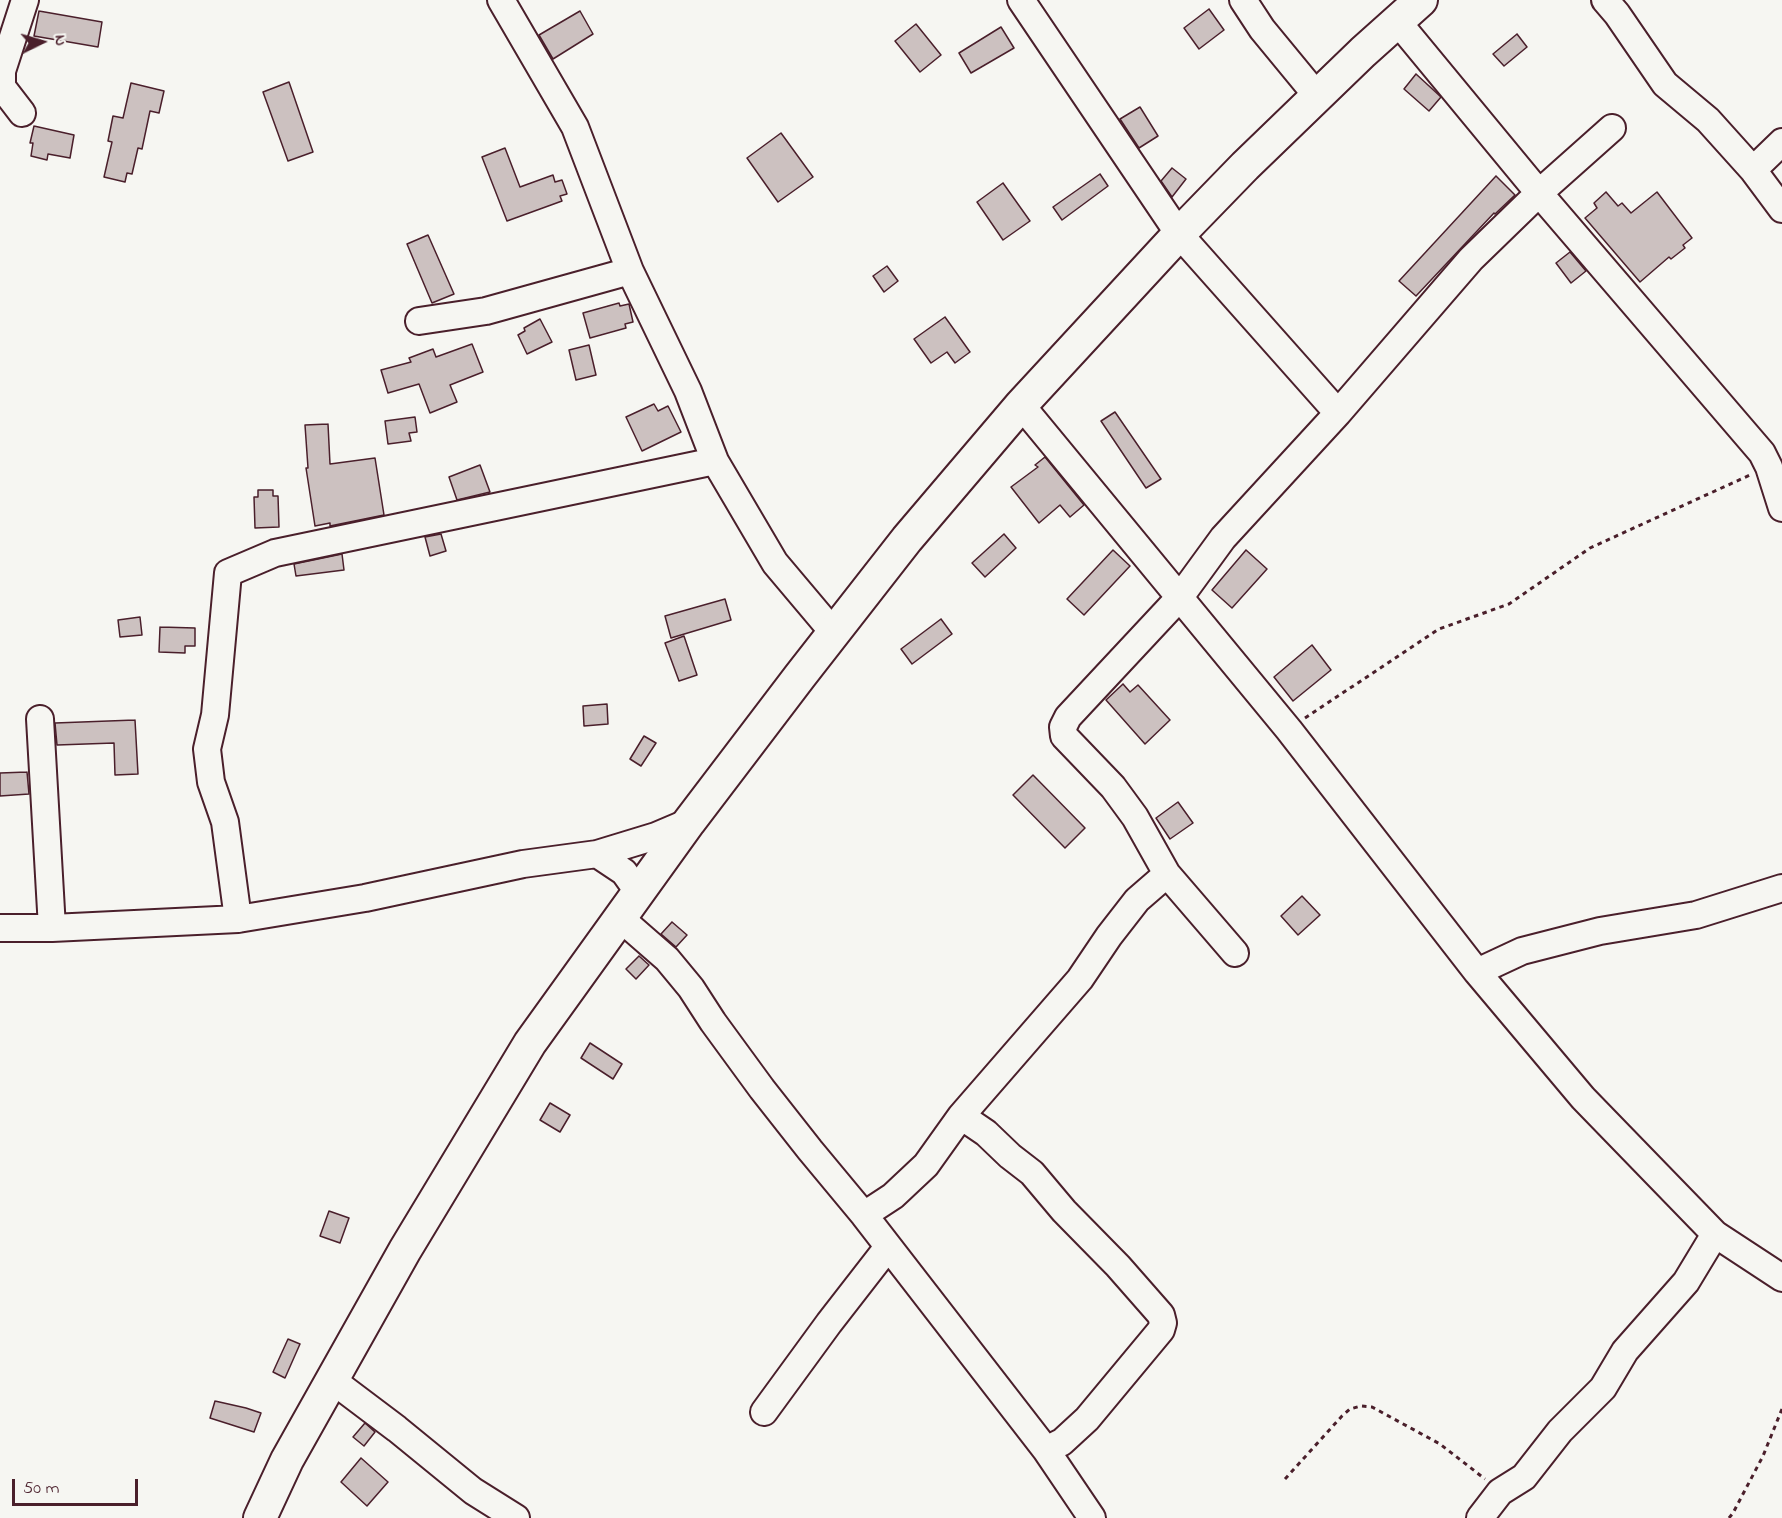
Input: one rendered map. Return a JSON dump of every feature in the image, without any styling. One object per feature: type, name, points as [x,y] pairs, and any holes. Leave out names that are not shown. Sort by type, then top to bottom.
[{"type":"main road","points":[[260,1518],[287,1460],[472,1136],[530,1043],[689,822],[907,539],[1021,405],[1245,166],[1396,21],[1421,0]]},
{"type":"street","points":[[22,113],[2,87],[2,71],[25,0]]},
{"type":"street","points":[[501,0],[575,127],[630,271],[688,391],[715,461],[775,562],[834,633]]},
{"type":"street","points":[[1021,0],[1179,234],[1338,413]]},
{"type":"street","points":[[1243,0],[1262,29],[1318,97]]},
{"type":"street","points":[[1605,0],[1665,84],[1708,120],[1753,170],[1782,209]]},
{"type":"street","points":[[1396,21],[1539,193],[1775,466],[1782,508]]},
{"type":"street","points":[[1235,953],[1167,874],[1135,817],[1113,787],[1064,736],[1063,727],[1068,717],[1180,597],[1223,538],[1338,413],[1472,259],[1539,193],[1612,128]]},
{"type":"street","points":[[1753,170],[1782,142]]},
{"type":"street","points":[[419,321],[486,311],[630,271]]},
{"type":"street","points":[[1021,405],[1289,730],[1477,972],[1583,1098],[1715,1234],[1782,1278]]},
{"type":"street","points":[[238,919],[225,822],[211,782],[207,749],[214,714],[228,573],[275,553],[715,461]]},
{"type":"street","points":[[40,718],[52,928]]},
{"type":"street","points":[[0,928],[52,928],[238,919],[365,898],[523,864],[597,854],[656,836],[689,822]]},
{"type":"street","points":[[597,854],[624,873],[639,892]]},
{"type":"street","points":[[864,1215],[893,1196],[926,1165],[961,1116],[1080,979],[1137,900],[1167,874]]},
{"type":"street","points":[[1477,972],[1522,951],[1600,931],[1696,915],[1782,888]]},
{"type":"street","points":[[620,918],[667,959],[691,988],[762,1089],[864,1215],[1046,1450],[1092,1518]]},
{"type":"street","points":[[961,1116],[986,1133],[1032,1173],[1064,1211],[1118,1266],[1161,1315],[1163,1323],[1161,1330],[1087,1419],[1062,1442],[1046,1450]]},
{"type":"street","points":[[1480,1518],[1500,1492],[1524,1477],[1560,1431],[1603,1388],[1625,1351],[1686,1282],[1715,1234]]},
{"type":"street","points":[[764,1412],[888,1247]]},
{"type":"street","points":[[332,1380],[473,1491],[516,1518]]},
{"type":"path","points":[[1289,730],[1439,629],[1509,604],[1590,548],[1775,466]]},
{"type":"path","points":[[1285,1479],[1342,1416],[1350,1409],[1361,1406],[1372,1407],[1440,1444],[1500,1492]]},
{"type":"path","points":[[1729,1518],[1764,1456],[1782,1409]]},
{"type":"building","points":[[1209,9],[1224,30],[1199,49],[1184,28]]},
{"type":"building","points":[[39,11],[102,22],[98,47],[34,36]]},
{"type":"building","points":[[580,11],[593,34],[553,59],[539,35]]},
{"type":"building","points":[[916,24],[941,55],[920,72],[895,41]]},
{"type":"building","points":[[1001,27],[1014,48],[971,73],[959,53]]},
{"type":"building","points":[[1517,34],[1527,47],[1504,66],[1493,54]]},
{"type":"building","points":[[1416,74],[1441,97],[1429,111],[1404,89]]},
{"type":"building","points":[[289,82],[313,152],[288,161],[263,92]]},
{"type":"building","points":[[131,83],[164,91],[159,113],[150,111],[142,149],[138,148],[132,174],[127,173],[125,182],[104,177],[112,142],[108,141],[113,116],[123,118]]},
{"type":"building","points":[[1140,107],[1158,136],[1139,148],[1120,119]]},
{"type":"building","points":[[34,126],[74,135],[70,158],[48,154],[47,160],[31,156],[33,143],[30,143]]},
{"type":"building","points":[[781,133],[813,177],[778,202],[747,158]]},
{"type":"building","points":[[505,148],[520,187],[553,175],[555,182],[562,180],[567,194],[560,196],[562,201],[507,221],[482,157]]},
{"type":"building","points":[[1172,168],[1186,179],[1172,197],[1161,181]]},
{"type":"building","points":[[1100,174],[1108,186],[1062,220],[1053,207]]},
{"type":"building","points":[[1496,176],[1515,195],[1494,213],[1416,296],[1399,281]]},
{"type":"building","points":[[1003,183],[1030,221],[1003,240],[977,202]]},
{"type":"building","points":[[1606,192],[1618,206],[1622,203],[1631,213],[1657,192],[1692,238],[1683,245],[1685,248],[1671,259],[1669,257],[1640,282],[1585,218],[1597,208],[1594,203]]},
{"type":"building","points":[[428,235],[454,294],[432,303],[407,244]]},
{"type":"building","points":[[1570,252],[1586,271],[1571,283],[1556,263]]},
{"type":"building","points":[[887,266],[898,281],[884,292],[873,276]]},
{"type":"building","points":[[619,303],[620,306],[629,304],[633,322],[625,324],[626,328],[590,338],[583,313]]},
{"type":"building","points":[[945,317],[970,352],[955,363],[947,352],[931,363],[914,339]]},
{"type":"building","points":[[540,319],[552,342],[527,354],[518,335],[525,331],[524,328]]},
{"type":"building","points":[[472,344],[483,372],[450,385],[457,402],[430,413],[419,384],[388,393],[381,370],[411,362],[409,358],[433,349],[436,357]]},
{"type":"building","points":[[589,345],[596,375],[576,380],[569,350]]},
{"type":"building","points":[[654,404],[658,411],[668,406],[681,432],[642,451],[626,417]]},
{"type":"building","points":[[1115,412],[1161,479],[1146,488],[1101,421]]},
{"type":"building","points":[[415,417],[417,432],[409,433],[411,441],[388,444],[385,421]]},
{"type":"building","points":[[328,424],[330,464],[375,458],[384,515],[330,526],[330,523],[315,526],[306,468],[308,468],[305,425]]},
{"type":"building","points":[[1045,457],[1084,505],[1070,517],[1060,505],[1039,523],[1011,487],[1038,467],[1035,465]]},
{"type":"building","points":[[480,465],[490,492],[457,500],[449,477]]},
{"type":"building","points":[[258,490],[273,490],[273,496],[278,496],[279,527],[255,528],[254,497],[258,497]]},
{"type":"building","points":[[441,534],[446,551],[430,556],[425,537]]},
{"type":"building","points":[[1004,534],[1016,548],[985,577],[972,563]]},
{"type":"building","points":[[1113,550],[1130,566],[1084,615],[1067,599]]},
{"type":"building","points":[[1246,550],[1267,569],[1232,608],[1212,590]]},
{"type":"building","points":[[342,554],[344,570],[296,576],[294,564]]},
{"type":"building","points":[[725,599],[731,620],[671,638],[665,616]]},
{"type":"building","points":[[140,617],[142,635],[120,637],[118,620]]},
{"type":"building","points":[[941,619],[952,634],[912,664],[901,649]]},
{"type":"building","points":[[160,627],[195,628],[195,646],[185,646],[185,653],[159,652]]},
{"type":"building","points":[[684,636],[697,675],[679,681],[665,643]]},
{"type":"building","points":[[1312,645],[1331,670],[1293,701],[1274,677]]},
{"type":"building","points":[[1123,684],[1130,692],[1138,685],[1170,720],[1145,744],[1106,700]]},
{"type":"building","points":[[607,704],[608,724],[584,726],[583,706]]},
{"type":"building","points":[[135,720],[138,774],[115,775],[114,743],[57,745],[55,723]]},
{"type":"building","points":[[644,736],[656,743],[641,766],[630,759]]},
{"type":"building","points":[[27,772],[29,794],[0,796],[0,773]]},
{"type":"building","points":[[1033,775],[1085,828],[1065,848],[1013,795]]},
{"type":"building","points":[[1178,802],[1193,823],[1170,839],[1156,818]]},
{"type":"building","points":[[1302,896],[1320,915],[1298,935],[1281,916]]},
{"type":"building","points":[[672,922],[687,935],[676,947],[661,934]]},
{"type":"building","points":[[639,956],[649,965],[636,979],[626,969]]},
{"type":"building","points":[[590,1043],[622,1064],[613,1079],[581,1058]]},
{"type":"building","points":[[550,1103],[570,1115],[560,1132],[540,1120]]},
{"type":"building","points":[[329,1211],[349,1218],[340,1243],[320,1236]]},
{"type":"building","points":[[288,1339],[300,1344],[285,1378],[273,1372]]},
{"type":"building","points":[[215,1401],[261,1413],[254,1432],[210,1418]]},
{"type":"building","points":[[365,1423],[375,1432],[364,1446],[353,1437]]},
{"type":"building","points":[[361,1458],[388,1482],[367,1506],[341,1482]]}]
